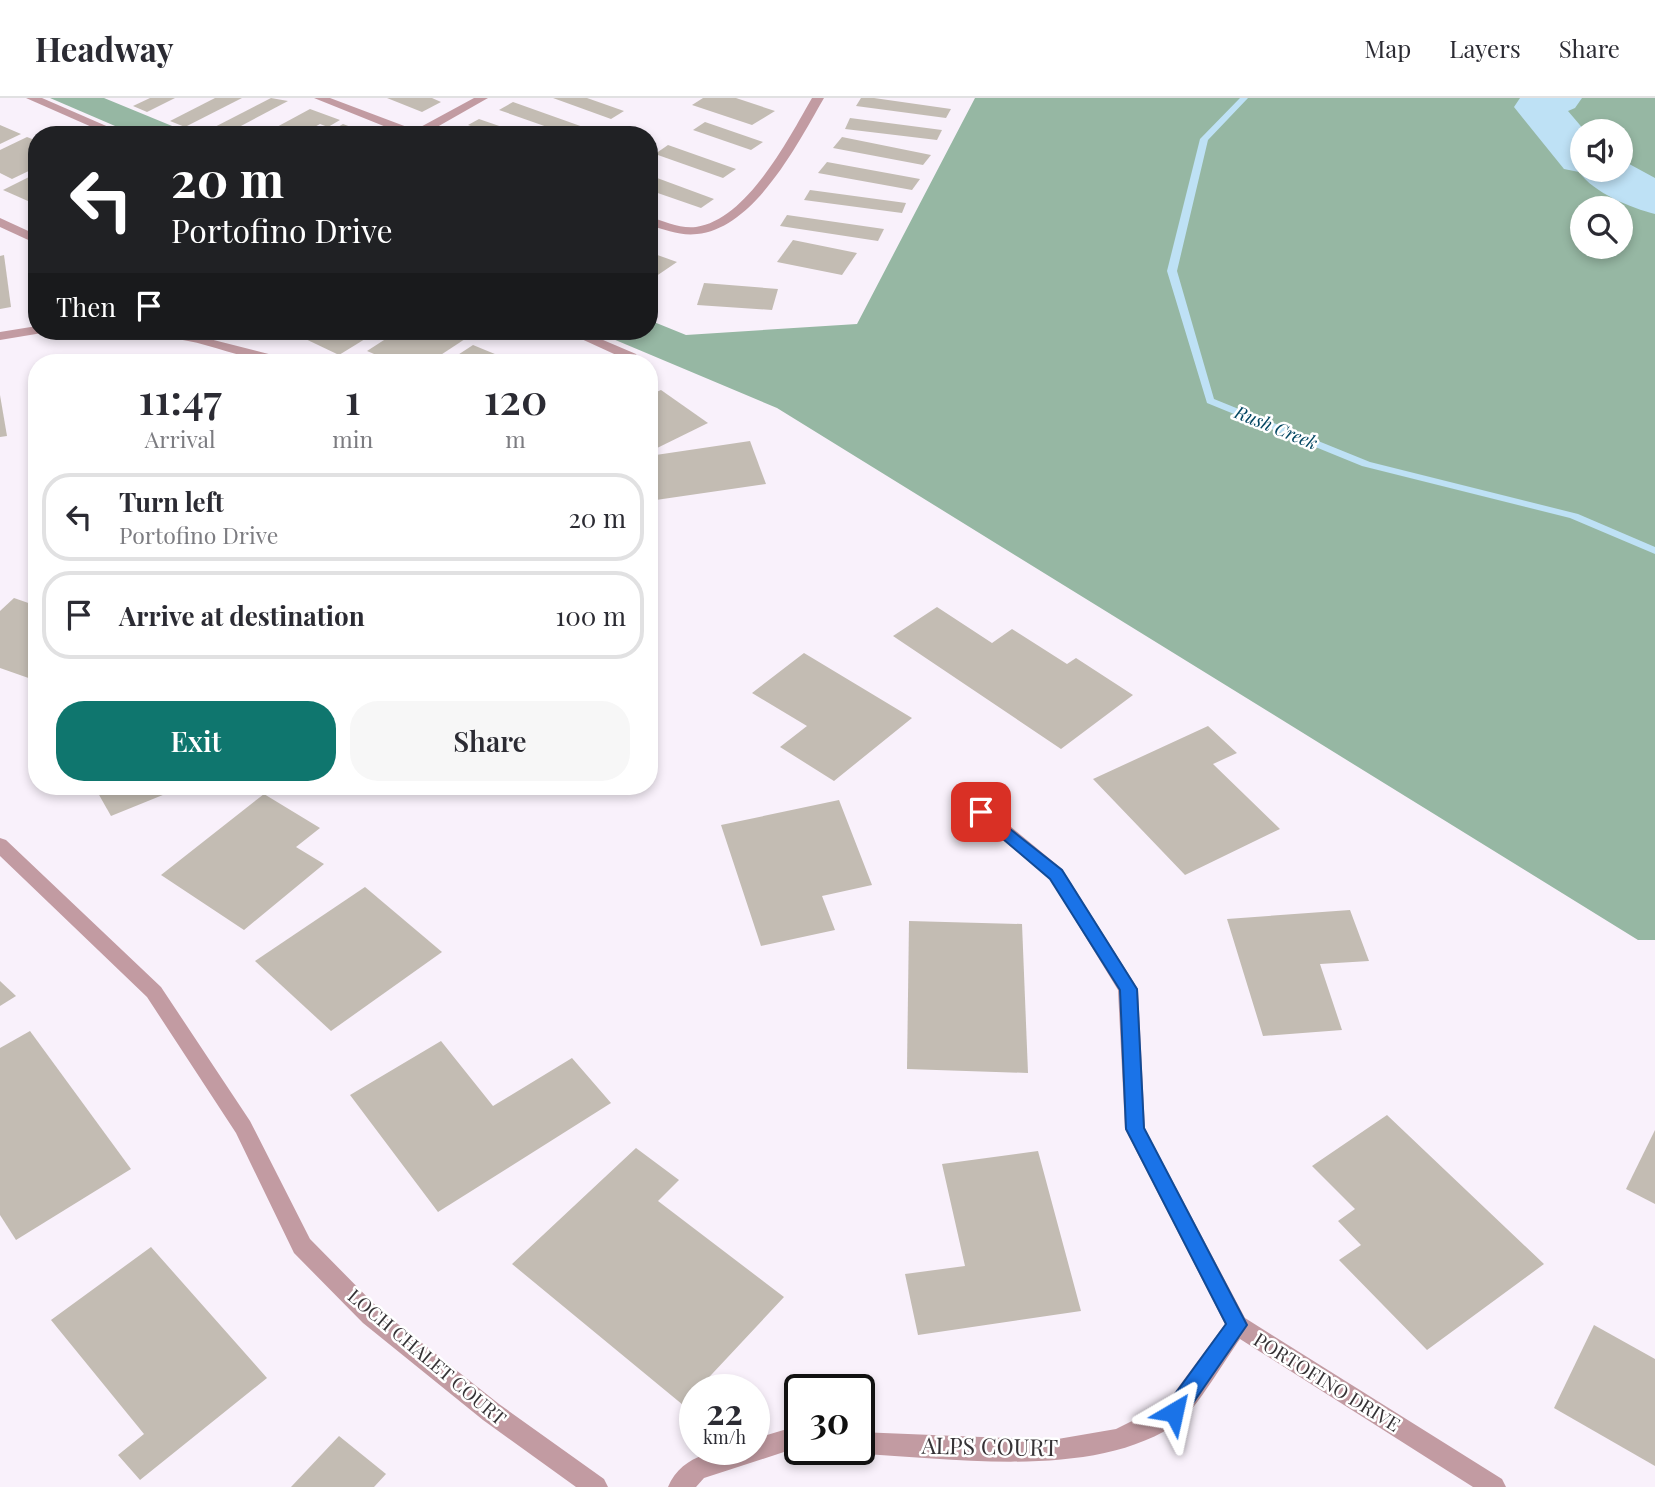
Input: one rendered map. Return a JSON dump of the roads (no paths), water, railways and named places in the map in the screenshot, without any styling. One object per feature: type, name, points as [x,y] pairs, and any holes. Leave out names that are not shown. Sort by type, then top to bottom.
[{"type":"street","points":[[32,98],[99,126]]},
{"type":"street","points":[[320,98],[393,126]]},
{"type":"street","points":[[433,126],[482,98]]},
{"type":"street","points":[[658,223],[682,231],[702,230],[718,223],[746,202],[770,177],[818,98]]},
{"type":"street","points":[[1,223],[28,236]]},
{"type":"street","points":[[0,336],[28,331]]},
{"type":"street","points":[[198,340],[252,354]]},
{"type":"street","points":[[592,340],[624,354]]},
{"type":"street","name":"PORTOFINO DRIVE","points":[[981,812],[1056,874],[1128,989],[1135,1129],[1237,1325],[1494,1487]]},
{"type":"street","name":"LOCH CHALET COURT","points":[[0,845],[155,992],[243,1127],[303,1246],[371,1315],[491,1412],[596,1487]]},
{"type":"street","name":"ALPS COURT","points":[[875,1444],[1052,1451],[1118,1440],[1174,1412],[1237,1325]]},
{"type":"street","points":[[680,1487],[695,1469],[784,1441]]},
{"type":"waterway","name":"Rush Creek","points":[[1244,98],[1204,139],[1172,271],[1210,401],[1366,464],[1574,516],[1655,551]]},
{"type":"waterway","points":[[1558,98],[1538,107],[1570,144]]},
{"type":"waterway","points":[[1625,182],[1655,199]]}]
